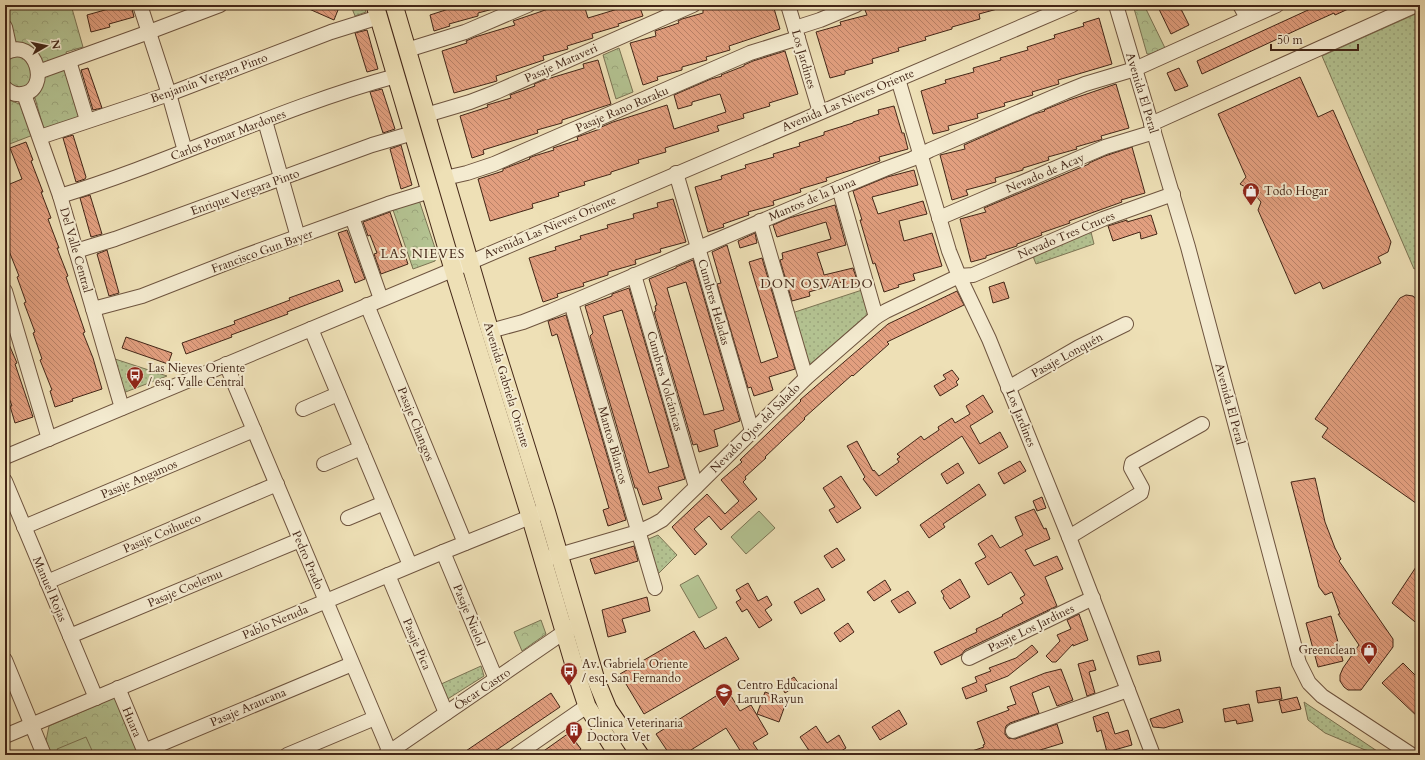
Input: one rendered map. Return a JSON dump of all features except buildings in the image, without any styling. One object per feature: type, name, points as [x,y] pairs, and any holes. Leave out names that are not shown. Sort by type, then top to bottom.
[{"type":"main road","name":"Avenida Gabriela Oriente","points":[[394,5],[469,262],[546,510],[594,674],[608,709],[640,755]]},
{"type":"main road","name":"Avenida Gabriela Oriente","points":[[377,11],[453,269],[530,516],[580,685],[587,706],[618,755]]},
{"type":"street","points":[[140,5],[185,151]]},
{"type":"street","points":[[38,72],[220,5]]},
{"type":"street","points":[[407,50],[465,32],[528,5]]},
{"type":"street","name":"Pasaje Mataveri","points":[[426,115],[470,102],[496,92],[693,5]]},
{"type":"street","name":"Los Jardines","points":[[788,5],[820,112]]},
{"type":"street","name":"Pasaje Rano Raraku","points":[[445,178],[467,173],[494,164],[797,33],[820,20],[856,5]]},
{"type":"street","name":"Avenida Las Nieves Oriente","points":[[5,457],[453,269],[1072,5]]},
{"type":"street","name":"Avenida El Peral","points":[[1116,5],[1192,260],[1299,663],[1309,683],[1322,696],[1412,755]]},
{"type":"street","points":[[1240,5],[1248,18]]},
{"type":"street","name":"Mantos de la Luna","points":[[490,331],[537,317],[571,303],[760,221],[920,155],[1084,84],[1134,69],[1277,5]]},
{"type":"street","name":"Nevado de Acay","points":[[939,218],[1152,128],[1416,5]]},
{"type":"street","name":"Benjamín Vergara Pinto","points":[[40,137],[168,94],[332,32],[377,11]]},
{"type":"street","points":[[5,27],[8,51],[20,49],[29,53],[34,60],[38,72],[38,78],[35,86],[32,90],[24,94],[14,94],[5,88]]},
{"type":"street","points":[[69,61],[87,120]]},
{"type":"street","name":"Carlos Pomar Mardones","points":[[60,196],[115,178],[341,92],[396,76]]},
{"type":"street","name":"Los Jardines","points":[[898,79],[949,251],[959,276],[989,339],[1069,537],[1128,690],[1148,754]]},
{"type":"street","name":"Del Valle Central","points":[[24,94],[60,196],[122,408]]},
{"type":"street","points":[[265,121],[298,237]]},
{"type":"street","name":"Enrique Vergara Pinto","points":[[76,251],[115,239],[372,145],[413,133]]},
{"type":"street","name":"Cumbres Heladas","points":[[676,173],[752,431]]},
{"type":"street","points":[[839,188],[876,317]]},
{"type":"street","name":"Francisco Gun Bayer","points":[[93,309],[142,296],[239,258],[388,204],[430,191]]},
{"type":"street","name":"Nevado Tres Cruces","points":[[959,276],[974,275],[1104,219],[1173,194]]},
{"type":"street","points":[[352,217],[381,299]]},
{"type":"street","points":[[760,221],[806,378]]},
{"type":"street","name":"Cumbres Volcánicas","points":[[634,275],[696,487]]},
{"type":"street","name":"Nevado Ojos del Salado","points":[[543,560],[638,532],[662,520],[806,378],[876,317],[896,305],[959,276]]},
{"type":"street","points":[[5,291],[49,439]]},
{"type":"street","name":"Mantos Blancos","points":[[571,303],[655,588]]},
{"type":"street","name":"Pasaje Changos","points":[[367,305],[465,543]]},
{"type":"street","name":"Pasaje Lonquén","points":[[1008,388],[1079,347],[1126,324]]},
{"type":"street","points":[[311,329],[410,565]]},
{"type":"street","name":"Pedro Prado","points":[[226,364],[375,718],[388,754]]},
{"type":"street","points":[[303,409],[338,394]]},
{"type":"street","points":[[1069,537],[1141,493],[1142,488],[1131,468],[1132,463],[1202,424]]},
{"type":"street","name":"Pasaje Angamos","points":[[24,527],[254,430]]},
{"type":"street","points":[[324,464],[361,448]]},
{"type":"street","name":"Manuel Rojas","points":[[5,481],[96,698]]},
{"type":"street","name":"Pasaje Coihueco","points":[[47,582],[277,484]]},
{"type":"street","points":[[348,518],[384,503]]},
{"type":"street","name":"Pablo Neruda","points":[[5,736],[410,565],[546,510]]},
{"type":"street","name":"Pasaje Coelemu","points":[[70,636],[300,540]]},
{"type":"street","name":"Pasaje Ñielol","points":[[443,552],[496,679]]},
{"type":"street","name":"Pasaje Pica","points":[[388,575],[446,713]]},
{"type":"street","name":"Pasaje Los Jardines","points":[[969,658],[1093,598]]},
{"type":"street","name":"Óscar Castro","points":[[388,754],[579,622]]},
{"type":"street","points":[[5,662],[44,755]]},
{"type":"street","name":"Pasaje Araucana","points":[[145,753],[352,664]]},
{"type":"street","name":"Huara","points":[[118,688],[145,753]]},
{"type":"street","points":[[1013,731],[1128,690]]},
{"type":"street","points":[[516,755],[587,706]]},
{"type":"street","points":[[287,755],[375,718]]},
{"type":"green space","points":[[5,5],[71,5],[83,47],[66,52],[86,115],[44,130],[35,98],[19,102],[5,95]]},
{"type":"green space","points":[[349,5],[363,5],[366,12],[355,16],[351,6]]},
{"type":"green space","points":[[1133,5],[1144,5],[1165,48],[1147,54]]},
{"type":"green space","points":[[1420,12],[1420,266],[1414,269],[1322,56]]},
{"type":"green space","points":[[619,48],[633,92],[616,99],[603,55]]},
{"type":"green space","points":[[5,97],[22,105],[33,135],[7,145],[5,140]]},
{"type":"green space","points":[[419,200],[437,254],[435,261],[413,269],[392,207]]},
{"type":"green space","points":[[1090,228],[1094,244],[1036,264],[1032,254]]},
{"type":"green space","points":[[862,290],[869,313],[808,366],[792,313]]},
{"type":"green space","points":[[112,358],[167,376],[123,393]]},
{"type":"green space","points":[[759,511],[775,528],[746,554],[731,537]]},
{"type":"green space","points":[[658,535],[677,555],[655,577],[644,541]]},
{"type":"green space","points":[[698,575],[717,608],[699,618],[680,585]]},
{"type":"green space","points":[[541,620],[546,634],[522,651],[514,632]]},
{"type":"green space","points":[[481,666],[484,676],[446,700],[439,685]]},
{"type":"green space","points":[[116,697],[138,755],[52,755],[46,741],[49,726]]},
{"type":"green space","points":[[1304,702],[1383,755],[1377,755],[1325,733],[1308,720]]},
{"type":"green space","points":[[86,737],[94,755],[60,755],[57,749]]},
{"type":"place","name":"Todo Hogar","points":[[1251,206]]},
{"type":"place","name":"Las Nieves Oriente / esq. Valle Central","points":[[135,390]]},
{"type":"place","name":"Greenclean","points":[[1369,665]]},
{"type":"place","name":"Av. Gabriela Oriente / esq. San Fernando","points":[[569,686]]},
{"type":"place","name":"Centro Educacional Larun Rayun","points":[[724,707]]},
{"type":"place","name":"Clinica Veterinaria Doctora Vet","points":[[574,745]]},
{"type":"district","name":"LAS NIEVES","points":[[423,254]]},
{"type":"district","name":"DON OSVALDO","points":[[817,284]]}]
